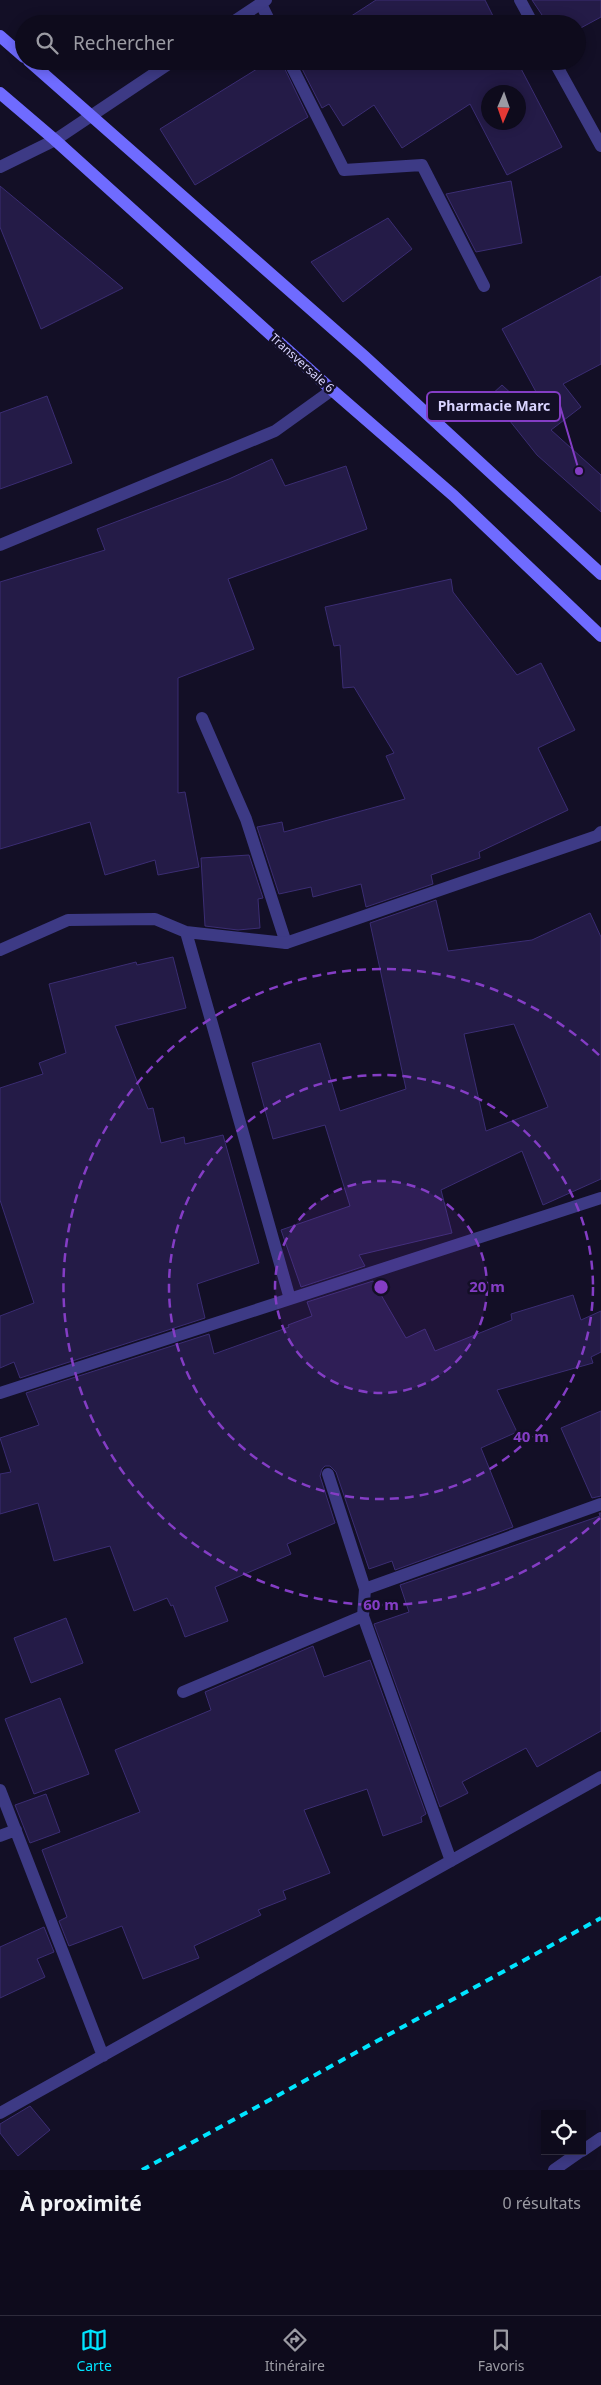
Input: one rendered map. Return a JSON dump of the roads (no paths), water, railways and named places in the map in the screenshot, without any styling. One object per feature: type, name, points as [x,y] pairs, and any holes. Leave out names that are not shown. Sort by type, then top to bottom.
[{"type":"main road","points":[[0,36],[15,49]]},
{"type":"main road","points":[[39,70],[364,356],[601,574]]},
{"type":"main road","name":"Transversale 6","points":[[0,93],[55,140],[332,390],[454,496],[601,636]]},
{"type":"street","points":[[520,0],[528,15]]},
{"type":"street","points":[[244,15],[263,2],[268,15]]},
{"type":"street","points":[[0,167],[55,140],[159,70]]},
{"type":"street","points":[[294,70],[344,170],[422,165],[484,286]]},
{"type":"street","points":[[559,70],[601,146]]},
{"type":"street","points":[[0,545],[275,431],[332,390]]},
{"type":"street","points":[[202,718],[246,819],[286,943]]},
{"type":"street","points":[[0,950],[68,920],[155,919],[186,932],[286,943],[596,836],[601,832]]},
{"type":"street","points":[[186,932],[290,1299]]},
{"type":"street","points":[[0,1393],[601,1198]]},
{"type":"street","points":[[328,1474],[365,1589],[363,1616],[451,1861]]},
{"type":"street","points":[[365,1589],[601,1504]]},
{"type":"street","points":[[183,1692],[363,1616]]},
{"type":"street","points":[[0,2113],[601,1777]]},
{"type":"street","points":[[0,1790],[103,2056]]},
{"type":"street","points":[[0,1836],[16,1830]]},
{"type":"street","points":[[586,2148],[601,2138]]},
{"type":"street","points":[[554,2170],[576,2155]]},
{"type":"railway","points":[[142,2170],[601,1918]]},
{"type":"place","name":"Pharmacie Marc","points":[[579,471]]}]
